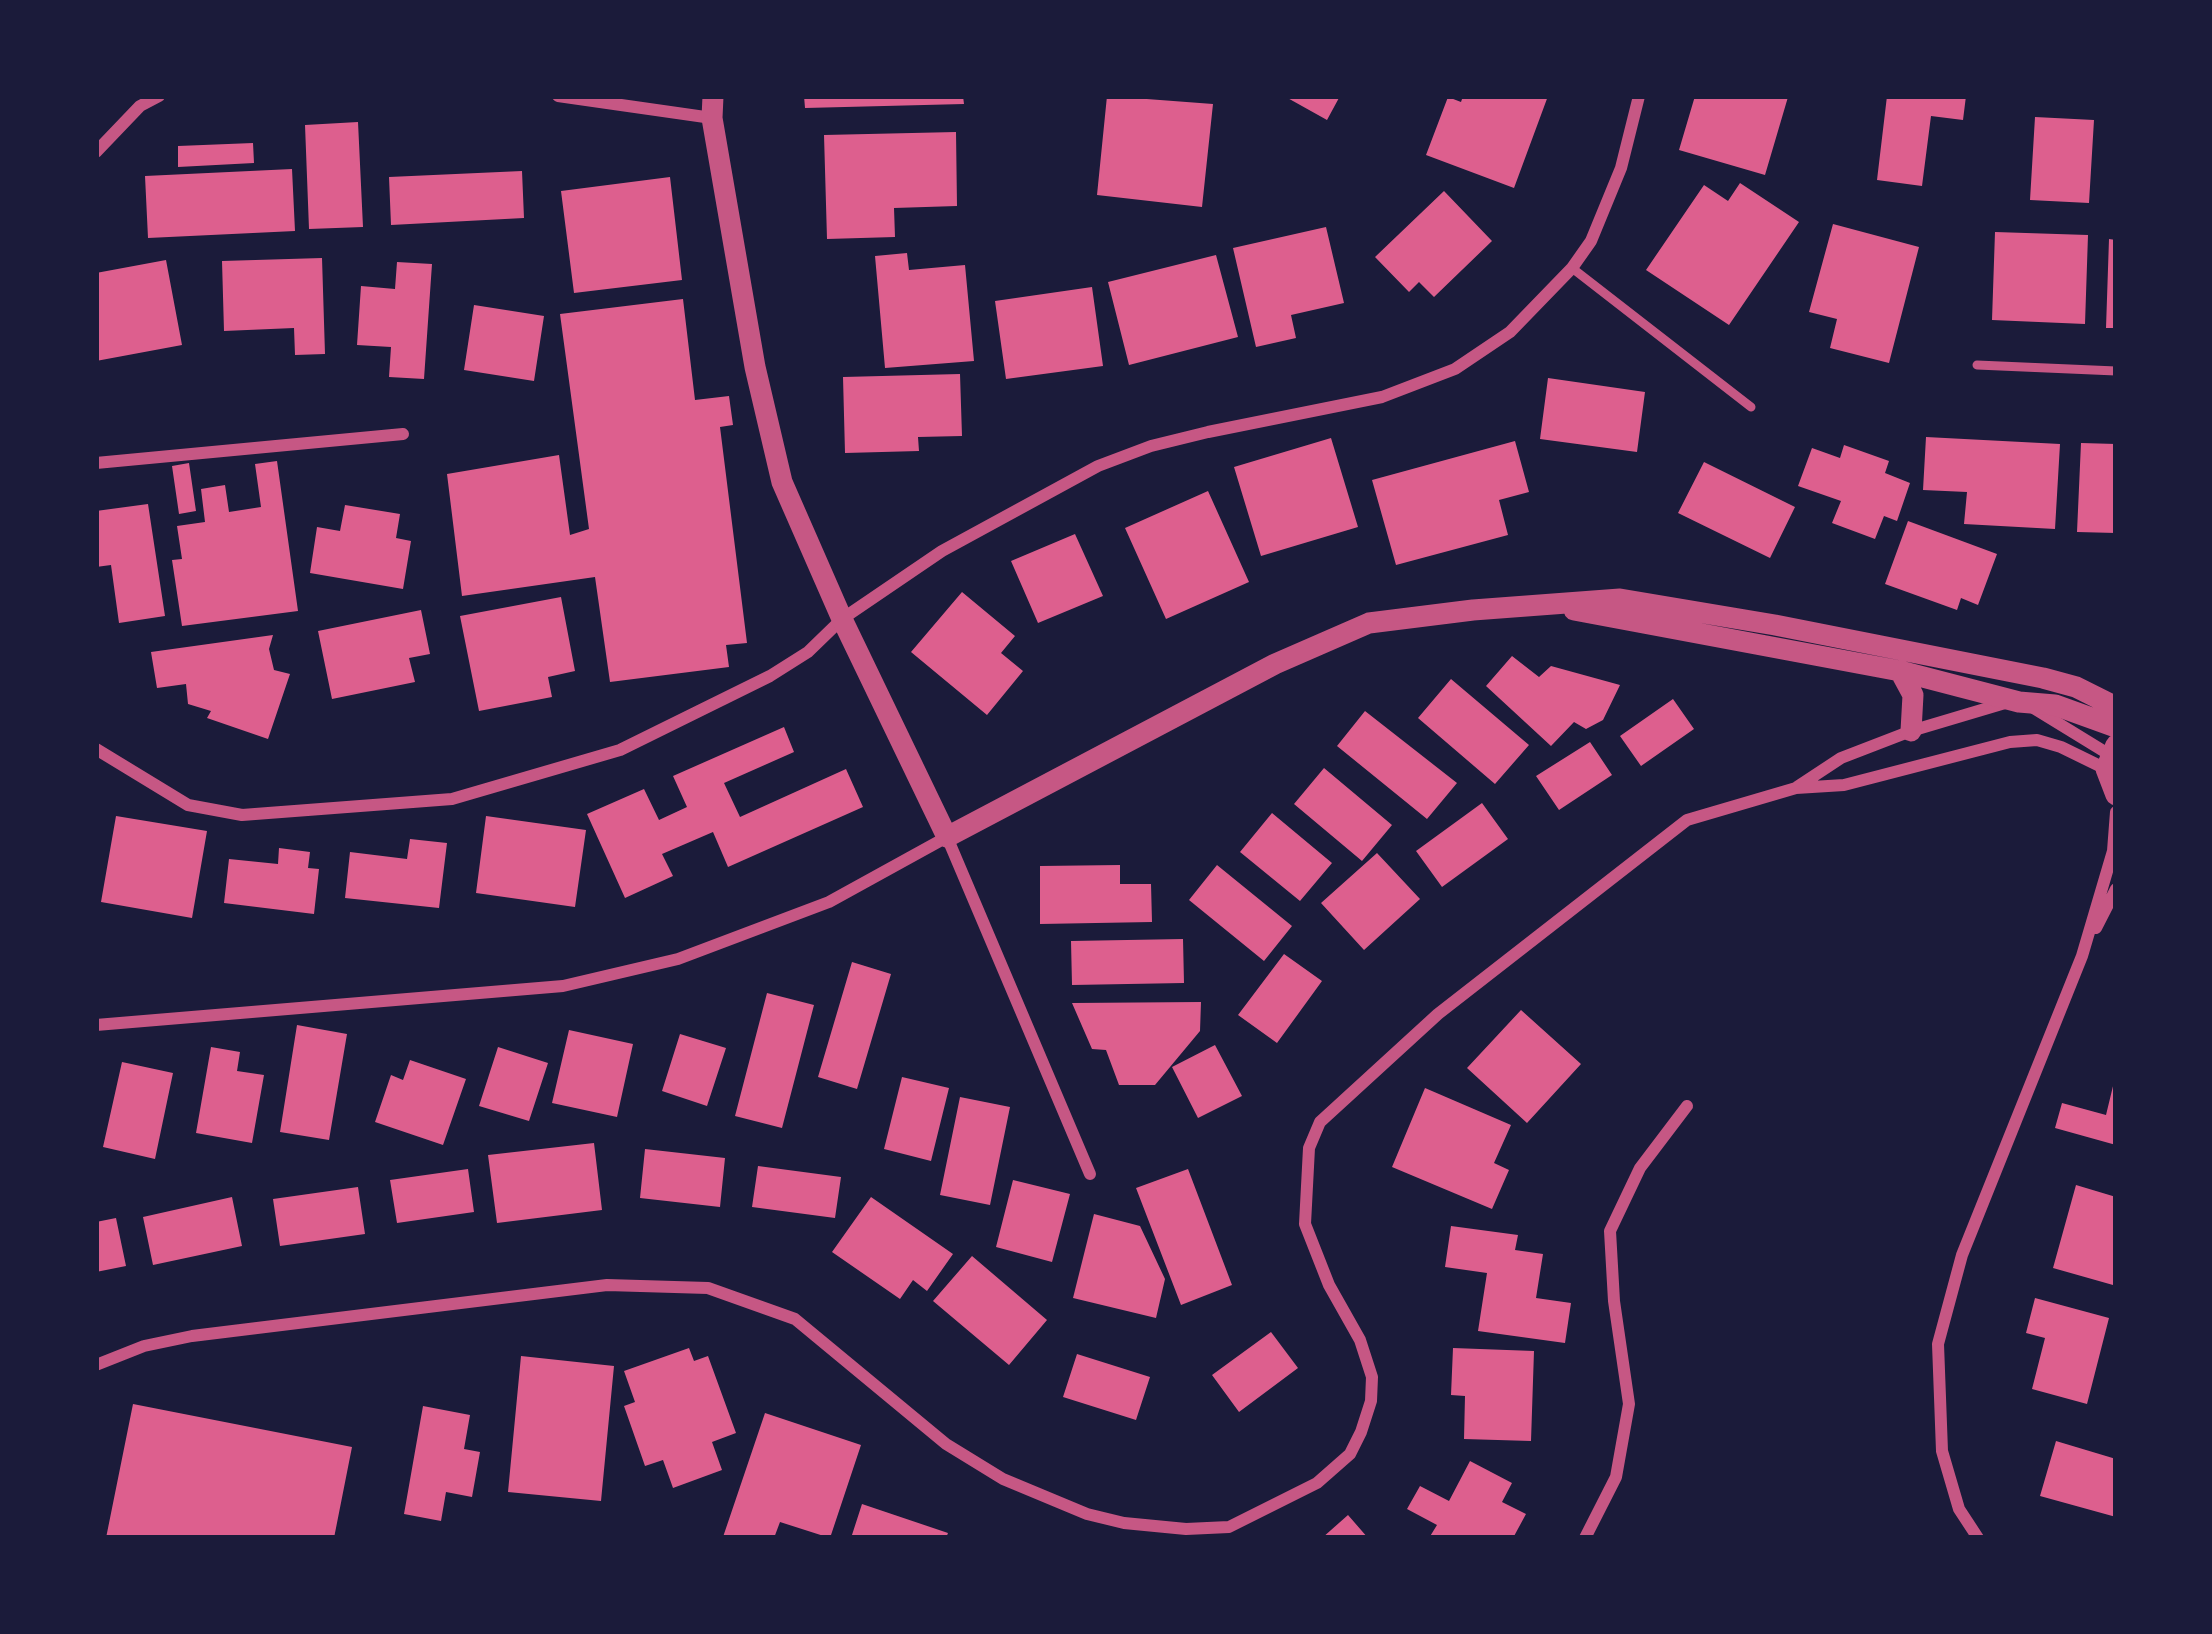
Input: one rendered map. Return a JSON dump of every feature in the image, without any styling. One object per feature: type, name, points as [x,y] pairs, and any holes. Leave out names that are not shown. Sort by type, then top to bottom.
[{"type":"street","points":[[96,152],[140,106],[159,96]]},
{"type":"street","points":[[558,96],[713,107],[755,368],[782,482],[946,837],[1090,1174]]},
{"type":"street","points":[[96,749],[188,805],[242,815],[452,799],[620,751],[696,716],[808,652],[842,619],[942,551],[1098,466],[1189,437],[1382,397],[1455,369],[1510,332],[1572,268],[1591,241],[1621,168],[1639,96]]},
{"type":"street","points":[[96,464],[403,434]]},
{"type":"street","points":[[96,1025],[563,986],[678,959],[829,902],[1275,664],[1369,623],[1620,599],[2043,678],[2116,707]]},
{"type":"street","points":[[1556,606],[1900,671],[2020,702],[2083,735],[2110,756],[2116,795]]},
{"type":"street","points":[[1900,671],[1913,695],[1912,731]]},
{"type":"street","points":[[1796,788],[1840,758],[1995,704],[2055,705],[2116,727]]},
{"type":"street","points":[[96,1365],[144,1346],[192,1336],[607,1286],[708,1288],[795,1319],[946,1444],[1004,1479],[1087,1514],[1124,1523],[1186,1529],[1229,1527],[1317,1483],[1350,1454],[1371,1401],[1372,1377],[1360,1340],[1329,1285],[1305,1224],[1309,1148],[1319,1122],[1438,1015],[1687,820],[1796,788],[1844,785],[2010,742],[2037,740],[2110,756]]},
{"type":"street","points":[[1978,1538],[1959,1509],[1942,1451],[1938,1344],[1962,1255],[2082,956],[2114,851],[2116,812]]},
{"type":"street","points":[[2082,956],[2116,890]]},
{"type":"street","points":[[1585,1538],[1616,1477],[1629,1404],[1610,1232],[1640,1168],[1687,1106]]},
{"type":"lane","points":[[1572,268],[1751,406]]},
{"type":"lane","points":[[1977,365],[2116,371]]},
{"type":"building","points":[[804,96],[963,96],[964,104],[805,108]]},
{"type":"building","points":[[1107,96],[1213,104],[1202,207],[1097,195]]},
{"type":"building","points":[[1284,96],[1340,96],[1327,120]]},
{"type":"building","points":[[1463,96],[1548,96],[1514,188],[1426,155],[1448,97],[1461,102]]},
{"type":"building","points":[[1695,96],[1788,97],[1765,175],[1679,150]]},
{"type":"building","points":[[1887,96],[1966,96],[1963,120],[1931,116],[1922,186],[1877,180]]},
{"type":"building","points":[[2035,117],[2094,120],[2089,203],[2030,200]]},
{"type":"building","points":[[358,122],[363,227],[309,229],[305,125]]},
{"type":"building","points":[[956,132],[957,206],[894,208],[895,237],[827,239],[824,135]]},
{"type":"building","points":[[253,143],[254,163],[178,167],[178,146]]},
{"type":"building","points":[[292,169],[295,231],[148,238],[145,176]]},
{"type":"building","points":[[522,171],[524,218],[391,225],[389,177]]},
{"type":"building","points":[[670,177],[682,280],[574,293],[561,191]]},
{"type":"building","points":[[1740,183],[1799,222],[1729,325],[1646,270],[1704,185],[1728,201]]},
{"type":"building","points":[[1444,191],[1492,241],[1434,297],[1419,282],[1409,292],[1375,257]]},
{"type":"building","points":[[1833,224],[1919,247],[1889,363],[1830,348],[1837,319],[1809,312]]},
{"type":"building","points":[[1326,227],[1344,303],[1291,315],[1296,338],[1256,347],[1233,248]]},
{"type":"building","points":[[1995,232],[2088,235],[2085,324],[1992,320]]},
{"type":"building","points":[[2109,239],[2116,240],[2116,328],[2106,328]]},
{"type":"building","points":[[907,253],[909,270],[965,265],[974,361],[885,368],[875,256]]},
{"type":"building","points":[[1216,255],[1238,337],[1129,365],[1108,282]]},
{"type":"building","points":[[322,258],[325,354],[295,355],[294,328],[224,331],[222,261]]},
{"type":"building","points":[[166,260],[182,345],[96,361],[96,273]]},
{"type":"building","points":[[397,262],[432,264],[424,379],[389,377],[391,347],[357,345],[361,286],[395,289]]},
{"type":"building","points":[[1092,287],[1103,366],[1006,379],[995,301]]},
{"type":"building","points":[[683,299],[695,400],[729,396],[733,425],[720,427],[747,643],[726,645],[729,667],[610,682],[595,577],[462,596],[447,474],[559,455],[570,535],[589,529],[560,314]]},
{"type":"building","points":[[474,305],[544,316],[534,381],[464,370]]},
{"type":"building","points":[[960,374],[962,436],[918,437],[919,451],[845,453],[843,377]]},
{"type":"building","points":[[1548,378],[1645,392],[1637,452],[1540,439]]},
{"type":"building","points":[[1926,437],[2060,444],[2055,529],[1964,524],[1967,492],[1923,490]]},
{"type":"building","points":[[1331,438],[1358,527],[1261,556],[1234,467]]},
{"type":"building","points":[[1515,441],[1529,492],[1499,500],[1508,535],[1396,565],[1372,480]]},
{"type":"building","points":[[2081,443],[2116,444],[2116,533],[2077,532]]},
{"type":"building","points":[[1844,445],[1889,461],[1885,473],[1910,483],[1897,521],[1884,516],[1875,539],[1832,523],[1841,501],[1798,486],[1812,448],[1840,458]]},
{"type":"building","points":[[277,461],[298,611],[182,626],[172,560],[182,559],[177,526],[205,522],[201,489],[225,485],[229,512],[261,507],[255,464]]},
{"type":"building","points":[[1704,462],[1795,507],[1770,558],[1678,513]]},
{"type":"building","points":[[189,463],[196,511],[179,514],[172,466]]},
{"type":"building","points":[[1208,491],[1249,582],[1166,619],[1125,528]]},
{"type":"building","points":[[148,504],[165,616],[119,623],[111,565],[96,567],[96,511]]},
{"type":"building","points":[[345,505],[400,514],[396,538],[411,541],[403,589],[310,573],[317,527],[340,531]]},
{"type":"building","points":[[1908,521],[1997,554],[1978,605],[1961,598],[1957,610],[1885,584]]},
{"type":"building","points":[[1075,534],[1103,596],[1038,623],[1011,561]]},
{"type":"building","points":[[962,592],[1015,636],[1001,653],[1023,671],[987,715],[911,652]]},
{"type":"building","points":[[561,597],[575,671],[548,677],[552,697],[479,711],[460,616]]},
{"type":"building","points":[[421,610],[430,654],[409,658],[415,682],[332,699],[318,631]]},
{"type":"building","points":[[273,635],[269,649],[274,670],[290,674],[268,739],[207,718],[211,711],[188,704],[186,684],[157,688],[151,652]]},
{"type":"building","points":[[1512,656],[1539,677],[1551,666],[1620,685],[1603,720],[1586,729],[1574,722],[1551,746],[1486,686]]},
{"type":"building","points":[[1451,679],[1529,745],[1495,784],[1418,718]]},
{"type":"building","points":[[1673,699],[1694,729],[1641,766],[1620,736]]},
{"type":"building","points":[[1365,711],[1457,783],[1427,819],[1337,746]]},
{"type":"building","points":[[784,727],[794,752],[724,783],[740,817],[846,769],[863,807],[728,867],[713,832],[662,854],[673,876],[625,898],[587,814],[644,789],[659,820],[687,807],[673,776]]},
{"type":"building","points":[[1590,742],[1612,775],[1559,810],[1536,776]]},
{"type":"building","points":[[1324,768],[1392,825],[1362,861],[1294,804]]},
{"type":"building","points":[[1482,803],[1508,839],[1442,887],[1416,851]]},
{"type":"building","points":[[1272,813],[1332,863],[1300,901],[1240,852]]},
{"type":"building","points":[[116,816],[207,831],[192,918],[101,902]]},
{"type":"building","points":[[486,816],[586,830],[575,907],[476,893]]},
{"type":"building","points":[[410,839],[447,843],[439,908],[345,898],[350,852],[407,859]]},
{"type":"building","points":[[279,848],[310,852],[308,868],[319,869],[314,914],[224,903],[229,859],[278,864]]},
{"type":"building","points":[[1377,853],[1420,899],[1364,950],[1321,903]]},
{"type":"building","points":[[1120,865],[1120,884],[1151,884],[1152,922],[1040,924],[1040,866]]},
{"type":"building","points":[[1217,865],[1292,926],[1264,961],[1189,900]]},
{"type":"building","points":[[1183,939],[1184,983],[1072,985],[1071,941]]},
{"type":"building","points":[[1284,954],[1322,981],[1277,1043],[1238,1015]]},
{"type":"building","points":[[852,962],[891,974],[857,1089],[818,1077]]},
{"type":"building","points":[[767,993],[814,1005],[782,1128],[735,1116]]},
{"type":"building","points":[[1201,1002],[1200,1031],[1155,1085],[1119,1085],[1106,1050],[1092,1049],[1072,1003]]},
{"type":"building","points":[[1521,1010],[1581,1064],[1527,1123],[1467,1068]]},
{"type":"building","points":[[297,1025],[347,1034],[329,1140],[280,1132]]},
{"type":"building","points":[[569,1030],[633,1044],[617,1117],[552,1103]]},
{"type":"building","points":[[680,1034],[726,1048],[707,1106],[662,1091]]},
{"type":"building","points":[[1215,1045],[1242,1096],[1198,1118],[1172,1067]]},
{"type":"building","points":[[211,1047],[240,1052],[237,1071],[264,1075],[252,1143],[196,1133]]},
{"type":"building","points":[[498,1047],[548,1063],[529,1121],[479,1106]]},
{"type":"building","points":[[410,1060],[466,1079],[443,1145],[375,1122],[391,1075],[403,1080]]},
{"type":"building","points":[[122,1062],[173,1073],[155,1159],[103,1147]]},
{"type":"building","points":[[902,1077],[949,1088],[931,1161],[884,1149]]},
{"type":"building","points":[[2114,1082],[2116,1145],[2055,1128],[2062,1103],[2106,1115]]},
{"type":"building","points":[[1425,1088],[1511,1125],[1494,1163],[1509,1170],[1492,1209],[1392,1167]]},
{"type":"building","points":[[960,1097],[1010,1107],[990,1205],[940,1195]]},
{"type":"building","points":[[594,1143],[602,1210],[497,1223],[488,1155]]},
{"type":"building","points":[[645,1149],[725,1158],[720,1207],[640,1198]]},
{"type":"building","points":[[758,1166],[841,1177],[835,1218],[752,1207]]},
{"type":"building","points":[[468,1169],[474,1212],[397,1223],[390,1180]]},
{"type":"building","points":[[1188,1169],[1232,1285],[1181,1305],[1136,1188]]},
{"type":"building","points":[[1013,1180],[1070,1194],[1052,1262],[996,1247]]},
{"type":"building","points":[[2076,1185],[2116,1197],[2113,1285],[2053,1268]]},
{"type":"building","points":[[358,1187],[365,1234],[280,1246],[273,1199]]},
{"type":"building","points":[[232,1197],[242,1246],[153,1265],[143,1217]]},
{"type":"building","points":[[871,1197],[953,1254],[927,1291],[913,1280],[900,1299],[832,1252]]},
{"type":"building","points":[[1094,1214],[1140,1226],[1165,1279],[1156,1318],[1073,1298]]},
{"type":"building","points":[[116,1218],[126,1266],[96,1272],[96,1222]]},
{"type":"building","points":[[1451,1226],[1518,1235],[1515,1250],[1543,1254],[1536,1298],[1571,1303],[1565,1343],[1478,1331],[1487,1273],[1445,1267]]},
{"type":"building","points":[[972,1256],[1047,1320],[1009,1365],[933,1301]]},
{"type":"building","points":[[2035,1298],[2109,1318],[2087,1404],[2032,1389],[2045,1338],[2026,1333]]},
{"type":"building","points":[[1271,1332],[1298,1368],[1239,1412],[1212,1375]]},
{"type":"building","points":[[689,1348],[694,1361],[708,1356],[736,1433],[712,1442],[722,1470],[673,1488],[663,1460],[645,1466],[624,1406],[635,1402],[624,1371]]},
{"type":"building","points":[[1453,1348],[1534,1351],[1531,1441],[1464,1439],[1465,1396],[1451,1395]]},
{"type":"building","points":[[1077,1354],[1150,1377],[1136,1420],[1063,1397]]},
{"type":"building","points":[[521,1356],[614,1366],[601,1501],[508,1492]]},
{"type":"building","points":[[133,1404],[352,1447],[334,1538],[106,1538]]},
{"type":"building","points":[[423,1406],[470,1415],[464,1449],[480,1452],[472,1497],[446,1492],[441,1521],[404,1514]]},
{"type":"building","points":[[765,1413],[861,1445],[830,1538],[780,1522],[774,1538],[723,1537]]},
{"type":"building","points":[[2056,1441],[2116,1459],[2116,1517],[2040,1496]]},
{"type":"building","points":[[1470,1461],[1512,1483],[1502,1502],[1526,1514],[1513,1538],[1429,1538],[1437,1525],[1407,1509],[1420,1486],[1449,1501]]},
{"type":"building","points":[[862,1504],[948,1533],[946,1538],[851,1538]]},
{"type":"building","points":[[1348,1515],[1368,1538],[1322,1538]]}]
